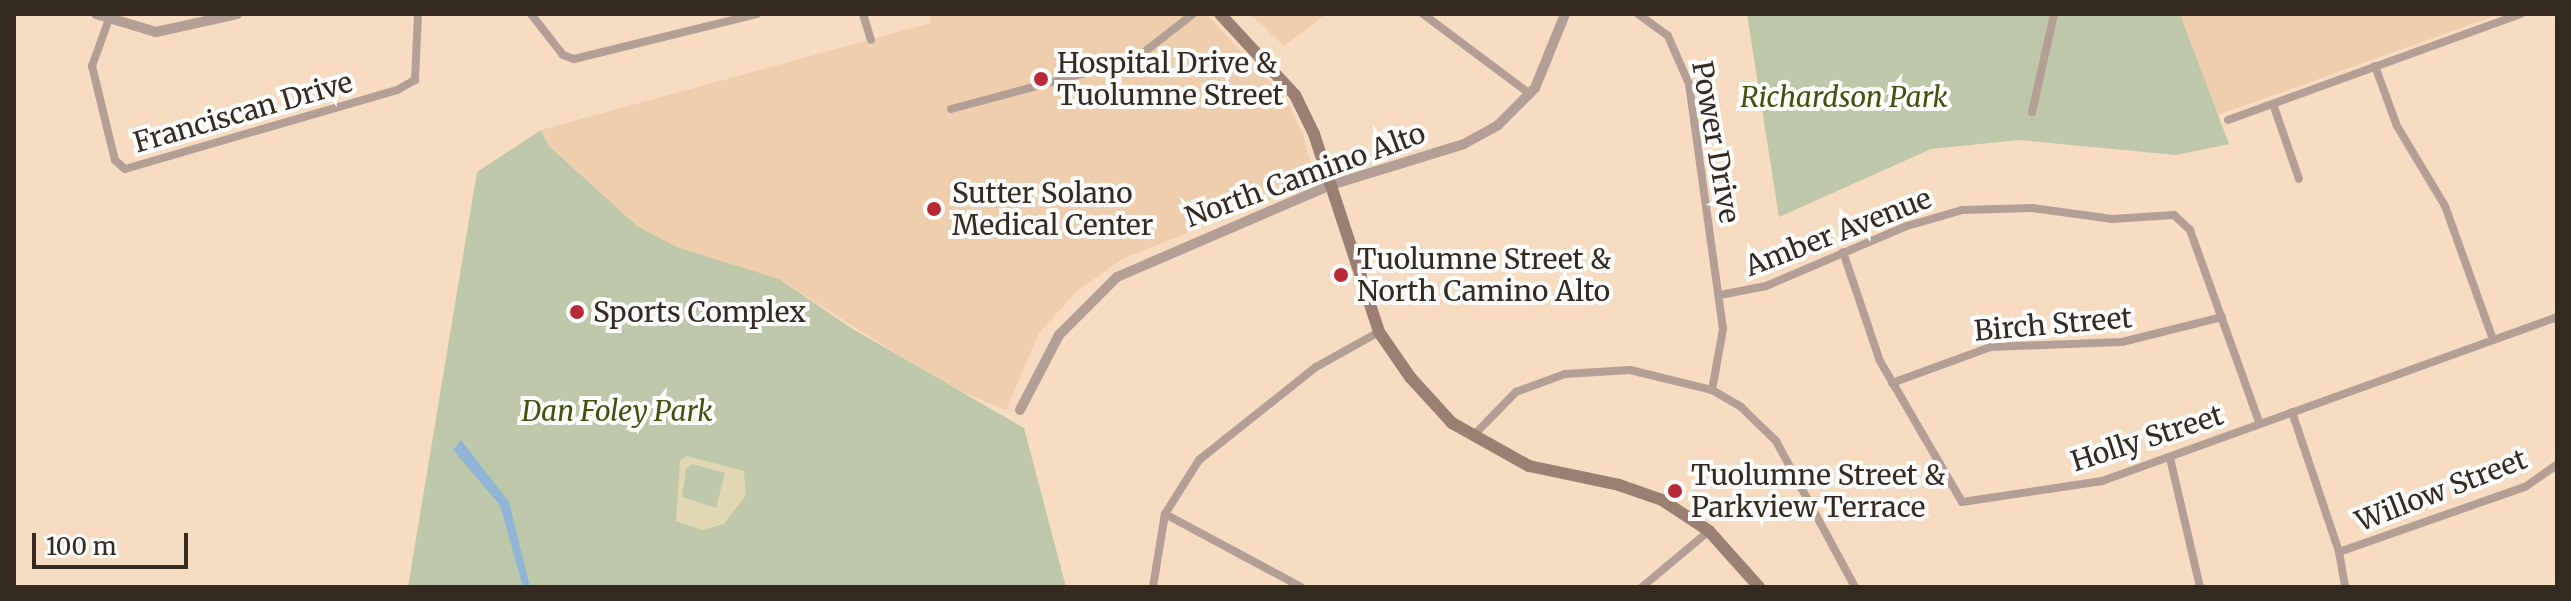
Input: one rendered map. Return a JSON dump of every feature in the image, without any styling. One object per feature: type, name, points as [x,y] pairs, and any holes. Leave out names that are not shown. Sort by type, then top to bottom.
[{"type":"main road","points":[[1220,14],[1295,95],[1331,185],[1379,332],[1410,377],[1452,423],[1529,466],[1619,485],[1662,500],[1709,531],[1759,587]]},
{"type":"street","points":[[96,14],[156,32],[237,14]]},
{"type":"street","name":"Franciscan Drive","points":[[109,19],[92,66],[115,160],[125,169],[397,90],[415,80],[418,14]]},
{"type":"street","points":[[531,14],[563,55],[574,59],[757,14]]},
{"type":"street","points":[[863,14],[871,40]]},
{"type":"street","points":[[951,109],[1134,60],[1193,14]]},
{"type":"street","points":[[1423,14],[1530,94]]},
{"type":"street","name":"North Camino Alto","points":[[1020,410],[1059,335],[1110,282],[1153,259],[1331,185],[1464,144],[1498,125],[1530,94],[1552,56],[1565,14]]},
{"type":"street","name":"Power Drive","points":[[1638,14],[1668,36],[1684,63],[1720,295],[1722,345],[1712,390]]},
{"type":"street","points":[[2032,112],[2054,14]]},
{"type":"street","points":[[2228,120],[2521,14]]},
{"type":"street","points":[[2375,66],[2397,126],[2445,206],[2493,339]]},
{"type":"street","points":[[2273,104],[2299,179]]},
{"type":"street","name":"Amber Avenue","points":[[1720,295],[1766,286],[1843,252],[1962,210],[2032,208],[2112,219],[2174,215],[2190,230],[2260,424]]},
{"type":"street","name":"Holly Street","points":[[1843,252],[1872,344],[1962,502],[2080,486],[2170,458],[2557,317]]},
{"type":"street","name":"Birch Street","points":[[1892,383],[1991,347],[2122,342],[2222,317]]},
{"type":"street","points":[[1153,587],[1165,514],[1199,460],[1316,367],[1379,332]]},
{"type":"street","points":[[1473,436],[1516,392],[1565,374],[1630,370],[1712,390],[1741,407],[1776,441],[1855,587]]},
{"type":"street","points":[[2292,412],[2339,552],[2345,587]]},
{"type":"street","points":[[2170,458],[2200,587]]},
{"type":"street","name":"Willow Street","points":[[2339,552],[2525,487],[2557,465]]},
{"type":"street","points":[[1165,514],[1301,587]]},
{"type":"street","points":[[1642,587],[1709,531]]},
{"type":"shaded area","name":"Sutter Solano Medical Center","points":[[929,14],[1206,14],[1286,99],[1303,134],[1315,182],[1124,258],[1077,291],[1039,333],[1006,410],[944,384],[779,279],[677,247],[637,226],[549,146],[541,130],[931,23]]},
{"type":"shaded area","points":[[1250,14],[1326,14],[1284,46]]},
{"type":"shaded area","points":[[2180,14],[2500,14],[2218,115]]},
{"type":"green space","name":"Richardson Park","points":[[1747,14],[2180,14],[2229,144],[2176,155],[2019,140],[1931,149],[1779,217]]},
{"type":"green space","name":"Dan Foley Park","points":[[541,130],[549,146],[637,226],[677,247],[779,279],[851,328],[1024,428],[1066,587],[408,587],[477,172]]},
{"type":"sand","points":[[687,456],[744,471],[746,495],[724,524],[702,530],[676,521],[680,460]],"holes":[[[692,464],[725,473],[716,508],[682,497],[686,469]]]},
{"type":"water","points":[[461,440],[509,502],[530,587],[523,587],[500,505],[453,450]]},
{"type":"place","name":"Hospital Drive & Tuolumne Street","points":[[1041,79]]},
{"type":"place","name":"Sutter Solano Medical Center","points":[[934,209]]},
{"type":"place","name":"Tuolumne Street & North Camino Alto","points":[[1341,275]]},
{"type":"place","name":"Sports Complex","points":[[577,312]]},
{"type":"place","name":"Tuolumne Street & Parkview Terrace","points":[[1675,491]]}]
